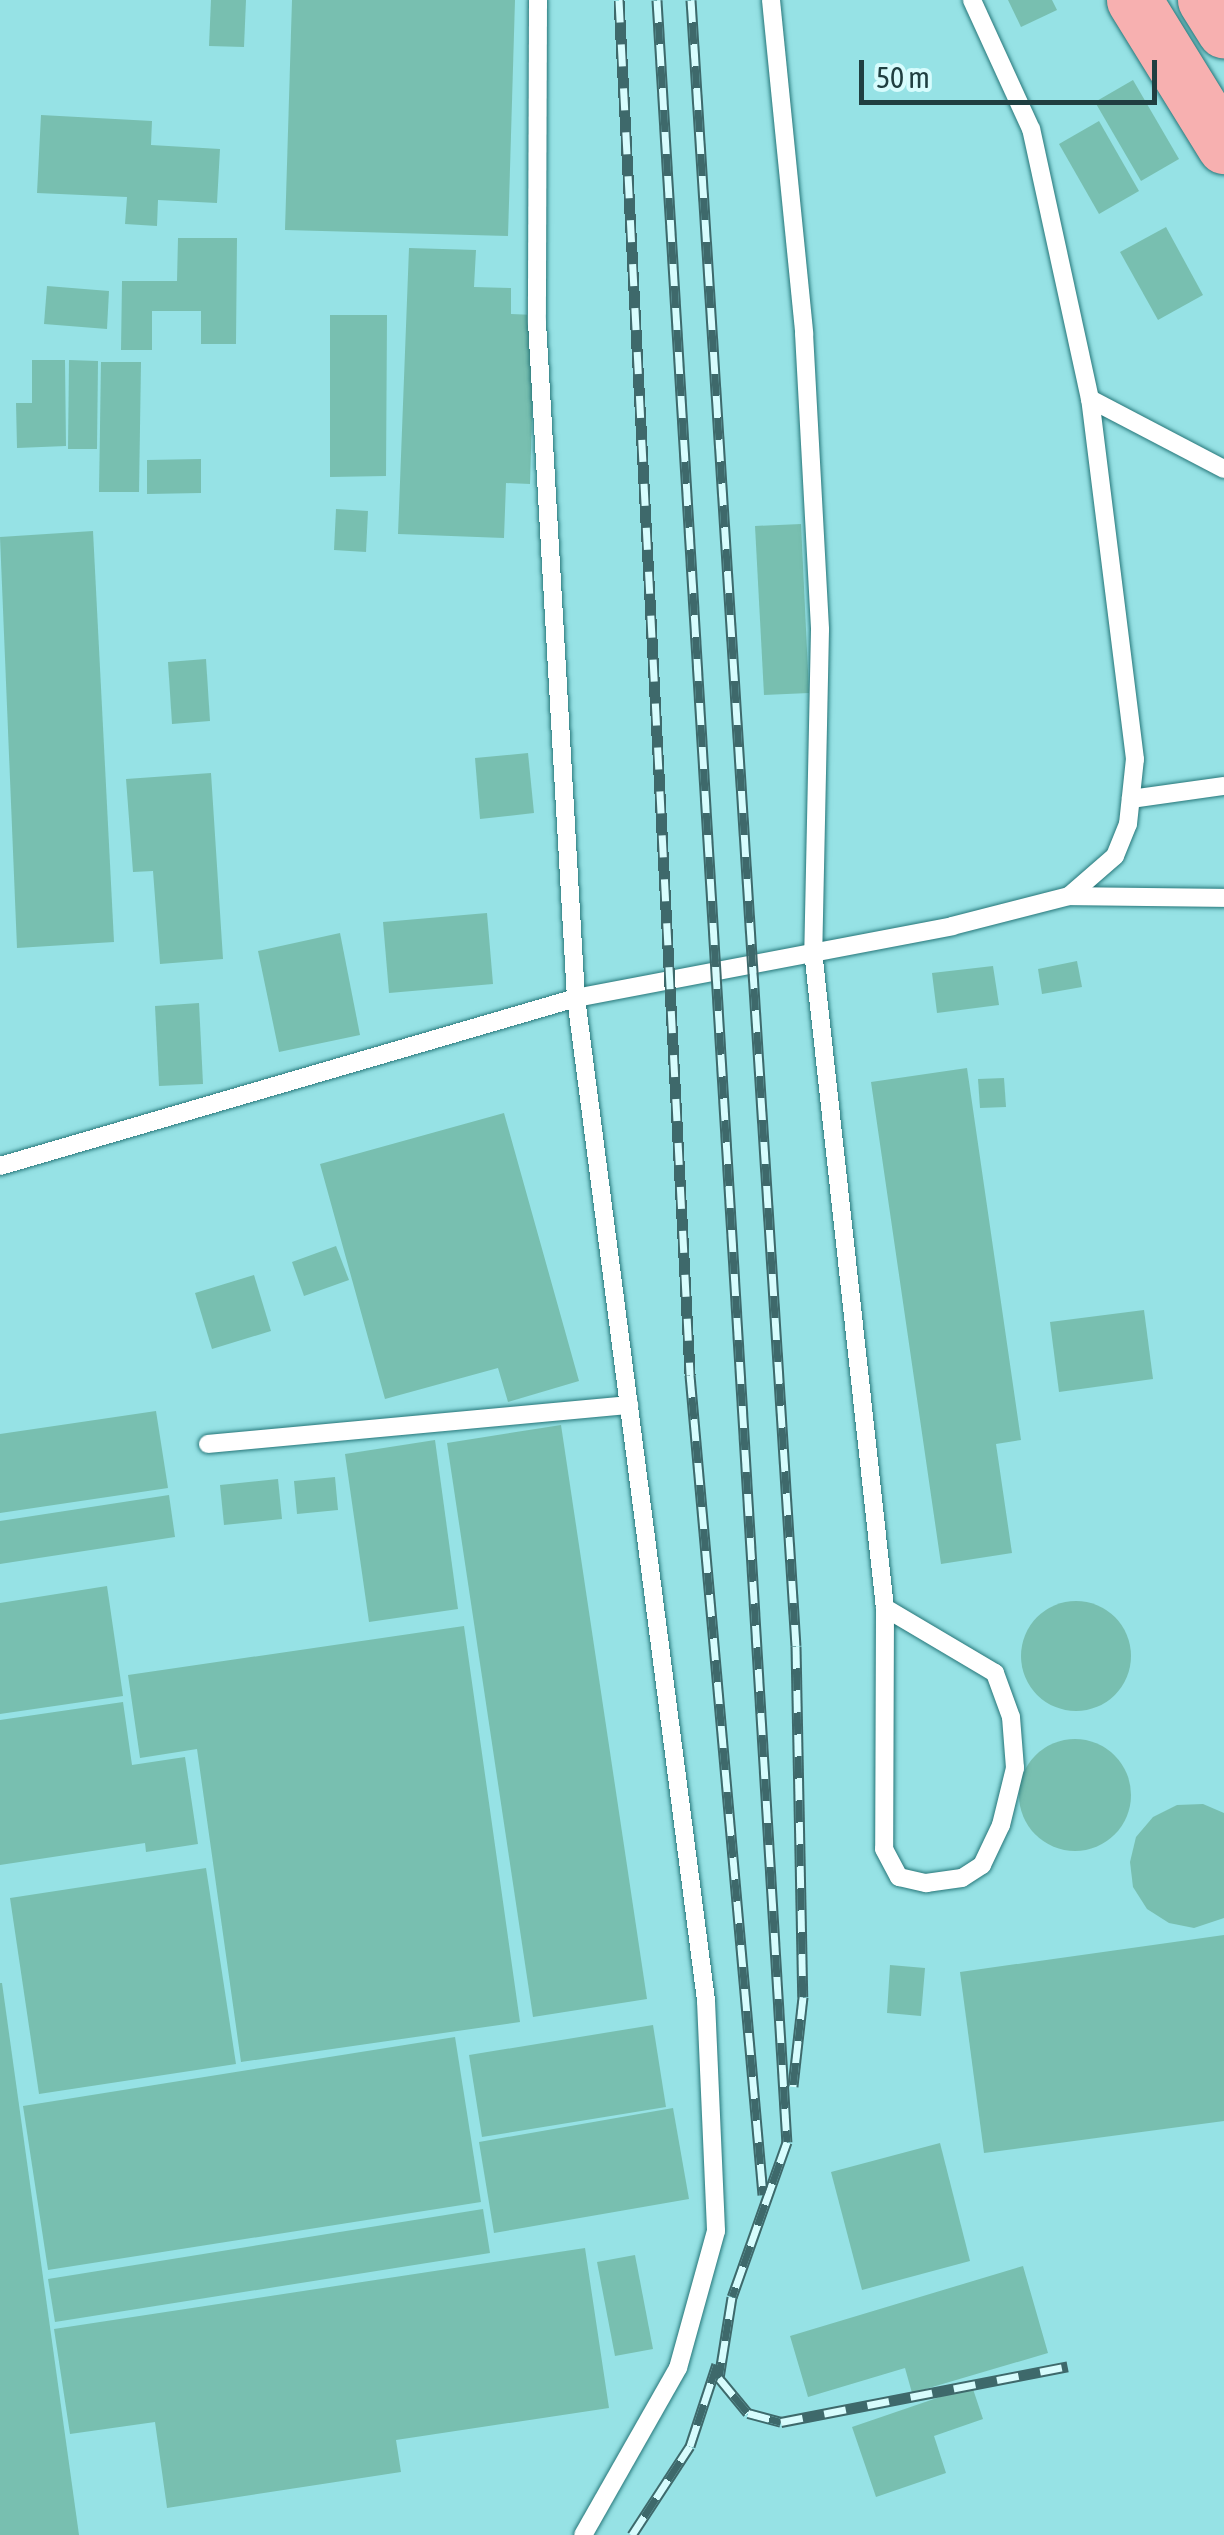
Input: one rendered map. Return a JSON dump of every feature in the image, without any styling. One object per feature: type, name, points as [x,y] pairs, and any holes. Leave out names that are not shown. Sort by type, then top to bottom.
[{"type":"highway","points":[[1134,0],[1205,70],[1224,146]]},
{"type":"lane","points":[[538,0],[538,322],[576,998],[706,2001],[716,2231],[678,2368],[583,2535]]},
{"type":"lane","points":[[771,0],[804,333],[820,630],[813,951],[886,1608],[884,1849],[899,1877],[926,1883],[962,1878],[982,1866],[1002,1825],[1014,1768],[1011,1717],[995,1673],[886,1608]]},
{"type":"lane","points":[[972,0],[1032,129],[1090,399],[1135,758],[1131,799],[1115,856],[1069,896]]},
{"type":"lane","points":[[1090,399],[1224,470]]},
{"type":"lane","points":[[1131,799],[1224,786]]},
{"type":"lane","points":[[0,1166],[576,998],[1069,896],[1224,898]]},
{"type":"lane","points":[[208,1444],[629,1404]]},
{"type":"building","points":[[211,0],[246,0],[244,47],[209,46]]},
{"type":"building","points":[[292,0],[515,0],[508,236],[285,230]]},
{"type":"building","points":[[1008,0],[1052,0],[1057,10],[1021,27]]},
{"type":"building","points":[[1133,80],[1179,159],[1141,181],[1095,102]]},
{"type":"building","points":[[41,115],[152,121],[151,145],[220,149],[217,203],[158,200],[157,226],[125,224],[127,197],[37,193]]},
{"type":"building","points":[[1099,121],[1139,191],[1099,214],[1059,144]]},
{"type":"building","points":[[1166,227],[1203,295],[1158,320],[1120,252]]},
{"type":"building","points":[[178,238],[237,238],[236,344],[201,344],[201,311],[152,311],[152,350],[121,350],[122,281],[177,281]]},
{"type":"building","points":[[409,248],[476,250],[474,287],[511,288],[511,314],[535,315],[530,484],[506,483],[504,538],[398,534]]},
{"type":"building","points":[[47,286],[109,291],[107,329],[44,324]]},
{"type":"building","points":[[330,315],[387,315],[386,476],[330,477]]},
{"type":"building","points":[[32,360],[65,360],[66,446],[17,448],[16,403],[32,403]]},
{"type":"building","points":[[69,360],[98,361],[97,449],[68,449]]},
{"type":"building","points":[[101,362],[141,362],[139,492],[99,492]]},
{"type":"building","points":[[201,459],[201,493],[147,494],[147,460]]},
{"type":"building","points":[[336,509],[368,511],[366,552],[334,550]]},
{"type":"building","points":[[801,524],[809,693],[764,695],[755,526]]},
{"type":"building","points":[[93,531],[114,942],[17,948],[0,537]]},
{"type":"building","points":[[206,659],[210,721],[172,724],[168,662]]},
{"type":"building","points":[[528,753],[534,813],[480,819],[475,758]]},
{"type":"building","points":[[211,773],[223,959],[160,964],[153,871],[133,872],[126,779]]},
{"type":"building","points":[[487,913],[493,984],[389,993],[383,922]]},
{"type":"building","points":[[340,933],[360,1035],[279,1052],[258,951]]},
{"type":"building","points":[[1077,961],[1082,987],[1042,994],[1038,969]]},
{"type":"building","points":[[993,966],[999,1005],[937,1013],[932,973]]},
{"type":"building","points":[[199,1003],[203,1084],[159,1086],[155,1006]]},
{"type":"building","points":[[967,1068],[1021,1440],[996,1444],[1012,1553],[941,1564],[871,1082]]},
{"type":"building","points":[[1004,1078],[1006,1107],[980,1108],[978,1079]]},
{"type":"building","points":[[504,1113],[579,1381],[508,1402],[498,1368],[385,1399],[320,1164]]},
{"type":"building","points":[[336,1246],[349,1280],[304,1296],[292,1262]]},
{"type":"building","points":[[254,1275],[271,1331],[212,1349],[195,1293]]},
{"type":"building","points":[[1144,1310],[1153,1379],[1059,1392],[1050,1322]]},
{"type":"building","points":[[156,1411],[168,1488],[0,1513],[0,1434]]},
{"type":"building","points":[[561,1425],[647,1999],[533,2017],[447,1443]]},
{"type":"building","points":[[435,1440],[458,1609],[369,1622],[345,1454]]},
{"type":"building","points":[[335,1477],[338,1510],[297,1514],[294,1481]]},
{"type":"building","points":[[278,1479],[282,1519],[224,1525],[220,1485]]},
{"type":"building","points":[[169,1495],[175,1537],[0,1564],[0,1521]]},
{"type":"building","points":[[107,1586],[123,1696],[0,1714],[0,1603]]},
{"type":"building","points":[[1076,1601],[1097,1605],[1115,1617],[1127,1635],[1131,1656],[1127,1677],[1115,1695],[1097,1707],[1076,1711],[1055,1707],[1037,1695],[1025,1677],[1021,1656],[1025,1635],[1037,1617],[1055,1605]]},
{"type":"building","points":[[464,1626],[520,2022],[241,2062],[197,1749],[140,1758],[128,1675]]},
{"type":"building","points":[[123,1702],[132,1765],[185,1757],[198,1844],[146,1852],[145,1843],[0,1865],[0,1720]]},
{"type":"building","points":[[1075,1739],[1096,1743],[1115,1755],[1127,1774],[1131,1795],[1127,1816],[1115,1835],[1096,1847],[1075,1851],[1054,1847],[1035,1835],[1023,1816],[1019,1795],[1023,1774],[1035,1755],[1054,1743]]},
{"type":"building","points":[[1203,1804],[1224,1813],[1224,1918],[1194,1928],[1169,1923],[1147,1909],[1133,1887],[1130,1862],[1136,1837],[1153,1817],[1177,1805]]},
{"type":"building","points":[[206,1868],[236,2064],[39,2094],[10,1898]]},
{"type":"building","points":[[1224,1935],[1224,2121],[984,2153],[960,1972]]},
{"type":"building","points":[[890,1965],[925,1968],[921,2016],[887,2013]]},
{"type":"building","points":[[2,1983],[79,2535],[0,2535]]},
{"type":"building","points":[[653,2025],[666,2107],[482,2137],[469,2055]]},
{"type":"building","points":[[455,2037],[481,2202],[48,2270],[23,2106]]},
{"type":"building","points":[[673,2108],[689,2199],[494,2233],[479,2142]]},
{"type":"building","points":[[940,2143],[970,2261],[862,2290],[831,2172]]},
{"type":"building","points":[[483,2209],[490,2253],[55,2322],[48,2279]]},
{"type":"building","points":[[585,2248],[609,2408],[396,2440],[401,2472],[167,2508],[155,2422],[70,2434],[54,2329]]},
{"type":"building","points":[[635,2255],[653,2349],[615,2356],[597,2262]]},
{"type":"building","points":[[1023,2266],[1048,2353],[912,2393],[905,2368],[808,2397],[790,2336]]},
{"type":"building","points":[[972,2386],[983,2419],[934,2436],[946,2473],[876,2497],[852,2427]]},
{"type":"railway","points":[[619,0],[690,1375],[763,2195]]},
{"type":"railway","points":[[657,0],[787,2142],[732,2297],[719,2378],[748,2413],[781,2422],[1068,2366]]},
{"type":"railway","points":[[691,0],[796,1646],[803,1997],[793,2086]]},
{"type":"railway","points":[[632,2535],[690,2446],[717,2364]]}]
